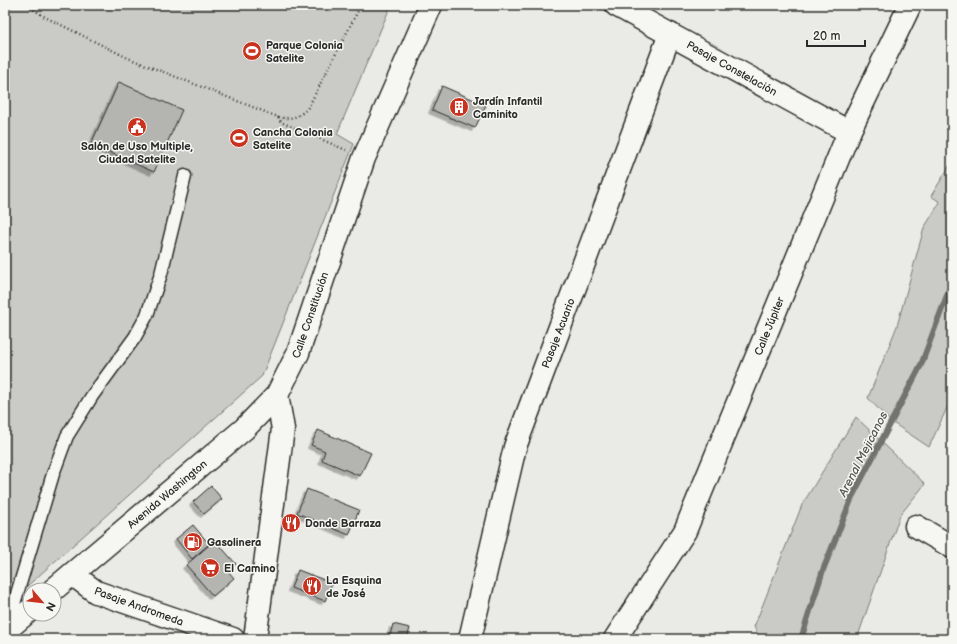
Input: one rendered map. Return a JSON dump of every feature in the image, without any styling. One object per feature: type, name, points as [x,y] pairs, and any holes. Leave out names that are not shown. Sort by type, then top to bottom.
[{"type":"street","name":"Calle Constitución","points":[[277,395],[298,353],[364,158],[431,5]]},
{"type":"street","name":"Pasaje Constelación","points":[[616,5],[849,132]]},
{"type":"street","name":"Calle Júpiter","points":[[615,639],[685,531],[849,132],[910,5]]},
{"type":"street","name":"Pasaje Acuario","points":[[470,639],[515,447],[670,34]]},
{"type":"street","name":"Avenida Washington","points":[[62,582],[244,429],[277,395]]},
{"type":"street","points":[[256,639],[283,429],[277,395]]},
{"type":"street","points":[[916,526],[952,547]]},
{"type":"street","name":"Pasaje Andromeda","points":[[72,574],[96,592],[233,639]]},
{"type":"street","points":[[6,630],[22,617]]},
{"type":"lane","points":[[6,630],[53,474],[67,436],[92,396],[135,337],[147,315],[161,274],[185,176]]},
{"type":"path","points":[[27,5],[45,17],[128,58],[278,117],[286,118],[297,117],[309,106],[361,5]]},
{"type":"path","points":[[278,117],[281,122],[349,152]]},
{"type":"shaded area","points":[[5,5],[391,5],[337,134],[354,144],[262,376],[32,582],[22,582],[22,591],[5,606]]},
{"type":"shaded area","points":[[952,162],[952,397],[929,447],[890,421],[868,398],[897,326],[924,228],[940,202],[931,196]]},
{"type":"shaded area","points":[[856,417],[925,484],[900,515],[857,639],[761,639],[754,627],[802,505]]},
{"type":"building","name":"Salón de Uso Multiple, Ciudad Satelite","points":[[119,82],[182,110],[154,172],[91,144]]},
{"type":"building","name":"Jardín Infantil Caminito","points":[[442,86],[486,105],[475,128],[432,110]]},
{"type":"building","points":[[318,430],[371,453],[360,476],[322,460],[325,451],[311,445]]},
{"type":"building","name":"Gasolinera","points":[[211,486],[222,499],[204,514],[193,502]]},
{"type":"building","points":[[307,489],[359,510],[349,535],[297,513]]},
{"type":"building","name":"Gasolinera","points":[[193,525],[209,544],[192,559],[176,539]]},
{"type":"building","name":"El Camino","points":[[215,540],[236,564],[228,571],[234,578],[213,596],[186,565]]},
{"type":"building","name":"La Esquina de José","points":[[298,570],[332,583],[325,601],[291,588]]},
{"type":"building","points":[[393,624],[410,628],[407,639],[389,639]]},
{"type":"waterway","name":"Arenal Mejicanos","points":[[801,639],[823,570],[853,495],[921,365],[952,282]]},
{"type":"place","name":"Parque Colonia Satelite","points":[[252,51]]},
{"type":"place","name":"Jardín Infantil Caminito","points":[[459,107]]},
{"type":"place","name":"Salón de Uso Multiple, Ciudad Satelite","points":[[137,127]]},
{"type":"place","name":"Cancha Colonia Satelite","points":[[239,138]]},
{"type":"place","name":"Donde Barraza","points":[[291,523]]},
{"type":"place","name":"Gasolinera","points":[[193,542]]},
{"type":"place","name":"El Camino","points":[[210,568]]},
{"type":"place","name":"La Esquina de José","points":[[312,586]]}]
